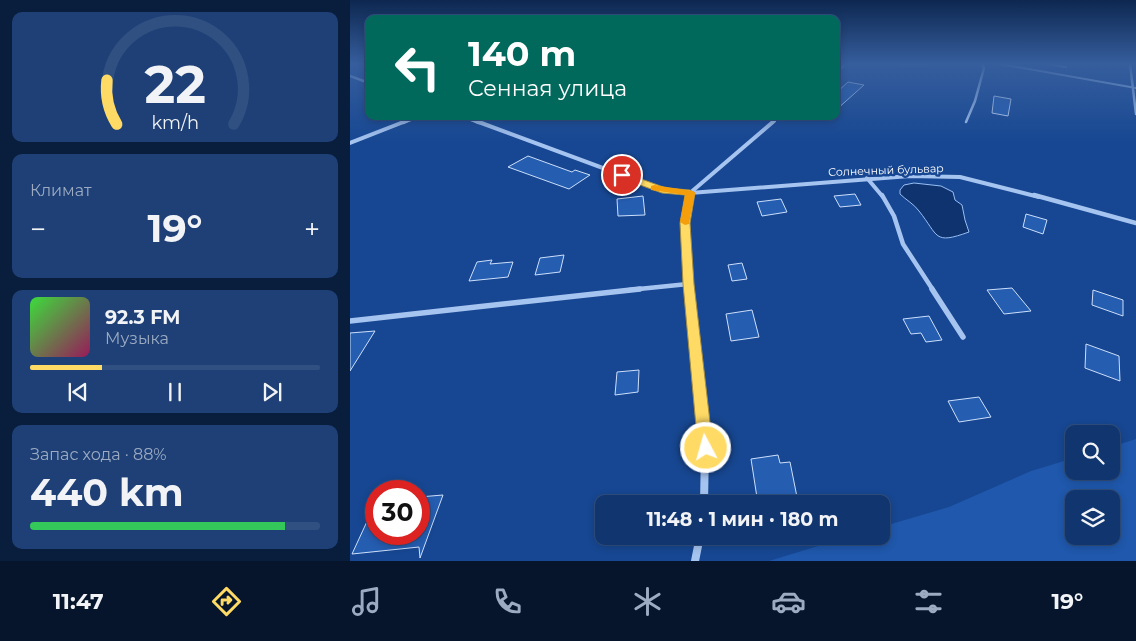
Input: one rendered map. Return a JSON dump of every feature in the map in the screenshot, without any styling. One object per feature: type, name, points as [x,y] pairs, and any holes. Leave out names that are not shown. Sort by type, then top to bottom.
[{"type":"street","points":[[966,122],[978,90]]},
{"type":"street","points":[[1134,90],[1136,114]]},
{"type":"street","points":[[350,143],[410,120]]},
{"type":"street","name":"Солнечный бульвар","points":[[473,120],[656,188],[690,193],[867,178],[910,176],[960,177],[1136,223]]},
{"type":"street","points":[[704,495],[706,448],[688,284],[685,223],[690,193],[775,120]]},
{"type":"street","points":[[867,178],[880,192],[894,216],[903,244],[963,337]]},
{"type":"street","points":[[350,321],[688,284]]},
{"type":"street","points":[[695,561],[698,545]]},
{"type":"shaded area","points":[[914,183],[941,186],[953,192],[955,200],[962,205],[969,232],[949,238],[938,236],[917,209],[900,194],[900,190],[904,185]]},
{"type":"shaded area","points":[[1136,439],[1136,561],[769,561],[821,545],[890,545],[890,524],[949,507],[1031,471],[1065,461],[1065,480],[1120,480],[1120,444]]},
{"type":"building","points":[[840,90],[858,90],[840,106]]},
{"type":"building","points":[[994,96],[1011,99],[1008,116],[992,113]]},
{"type":"building","points":[[528,156],[572,172],[575,170],[590,175],[569,189],[508,167]]},
{"type":"building","points":[[855,194],[861,205],[840,207],[834,196]]},
{"type":"building","points":[[643,196],[645,215],[618,216],[617,199]]},
{"type":"building","points":[[781,199],[787,212],[762,216],[757,202]]},
{"type":"building","points":[[1026,214],[1047,220],[1043,234],[1023,227]]},
{"type":"building","points":[[564,255],[560,272],[535,275],[540,258]]},
{"type":"building","points":[[492,260],[490,264],[513,262],[508,277],[469,281],[477,262]]},
{"type":"building","points":[[742,263],[747,279],[732,281],[728,265]]},
{"type":"building","points":[[1012,288],[1031,311],[1004,314],[987,290]]},
{"type":"building","points":[[1093,290],[1123,300],[1123,316],[1092,305]]},
{"type":"building","points":[[752,310],[759,337],[731,341],[726,314]]},
{"type":"building","points":[[929,316],[942,340],[926,342],[921,333],[911,334],[903,319]]},
{"type":"building","points":[[375,331],[350,371],[350,333]]},
{"type":"building","points":[[1086,344],[1119,356],[1120,381],[1085,368]]},
{"type":"building","points":[[639,370],[638,392],[615,395],[617,372]]},
{"type":"building","points":[[979,397],[991,417],[959,422],[948,401]]},
{"type":"building","points":[[778,455],[780,463],[790,462],[797,495],[757,495],[751,459]]},
{"type":"building","points":[[443,495],[430,531],[430,496]]},
{"type":"building","points":[[365,526],[365,545],[425,545],[420,558],[419,547],[352,554]]},
{"type":"slow traffic","points":[[654,188],[690,193],[685,222]]},
{"type":"route","points":[[622,175],[665,191],[690,193],[685,223],[688,284],[706,448]]}]
